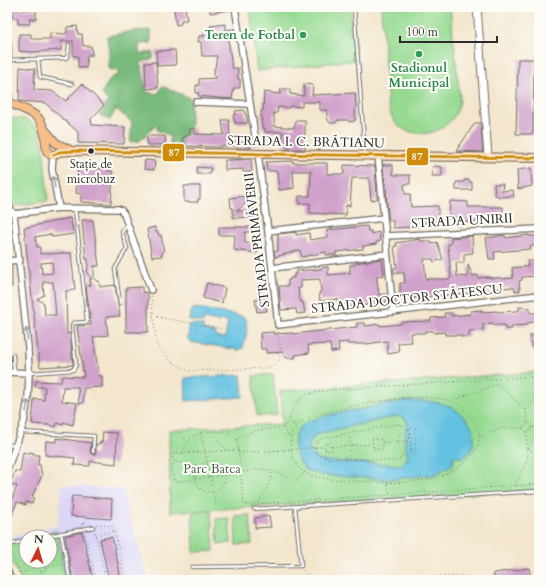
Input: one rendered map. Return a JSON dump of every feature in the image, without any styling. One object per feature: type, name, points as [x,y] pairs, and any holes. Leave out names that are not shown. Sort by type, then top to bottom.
[{"type":"main road","points":[[7,44],[9,103],[36,116],[40,120],[56,149],[48,153],[43,127]]},
{"type":"main road","name":"STRADA I. C. BRĂTIANU","points":[[56,149],[73,151],[539,158]]},
{"type":"street","points":[[235,7],[256,142]]},
{"type":"street","points":[[478,7],[488,157]]},
{"type":"street","points":[[196,102],[250,104]]},
{"type":"street","points":[[56,149],[52,169],[59,208]]},
{"type":"street","name":"STRADA PRIMĂVERII","points":[[258,154],[278,325]]},
{"type":"street","points":[[378,155],[393,312]]},
{"type":"street","points":[[7,204],[14,214],[20,260],[29,373],[28,399],[22,432],[7,470]]},
{"type":"street","points":[[14,214],[59,208],[121,210],[128,224],[151,290]]},
{"type":"street","points":[[268,231],[384,218]]},
{"type":"street","name":"STRADA UNIRII","points":[[386,236],[539,229]]},
{"type":"street","points":[[272,268],[387,254]]},
{"type":"street","points":[[7,261],[20,260]]},
{"type":"street","name":"STRADA DOCTOR STĂTESCU","points":[[278,325],[539,295]]},
{"type":"street","points":[[7,372],[29,373]]},
{"type":"street","points":[[7,570],[11,580]]},
{"type":"lane","points":[[354,7],[365,155]]},
{"type":"lane","points":[[7,60],[66,58],[68,55],[68,45]]},
{"type":"lane","points":[[38,59],[40,77],[72,84]]},
{"type":"lane","points":[[29,373],[75,370],[76,365],[72,326],[73,323],[87,322],[75,208]]},
{"type":"lane","points":[[120,303],[115,269],[127,248],[122,232],[128,224]]},
{"type":"lane","points":[[13,355],[14,372]]},
{"type":"lane","points":[[22,432],[94,436],[93,452]]},
{"type":"lane","points":[[7,445],[17,445]]},
{"type":"lane","points":[[254,509],[539,491]]},
{"type":"lane","points":[[192,567],[301,566],[295,507]]},
{"type":"lane","points":[[58,534],[93,527]]},
{"type":"lane","points":[[61,533],[70,580]]},
{"type":"lane","points":[[7,546],[18,543]]},
{"type":"path","points":[[151,290],[157,346],[172,362],[189,371],[266,368],[277,364],[280,356],[278,325]]},
{"type":"path","points":[[153,316],[223,329]]},
{"type":"path","points":[[539,376],[330,390],[303,395],[294,406],[288,422],[282,428],[252,431],[237,439],[244,505],[539,484]]},
{"type":"path","points":[[450,401],[498,384],[526,410],[528,423],[532,427]]},
{"type":"path","points":[[526,410],[539,396]]},
{"type":"path","points":[[282,428],[290,438],[296,464],[304,473],[326,479],[387,484],[436,478],[460,466],[473,456],[479,437],[478,428],[475,423],[460,406],[450,401],[414,397],[316,415],[296,425],[290,438]]},
{"type":"path","points":[[288,422],[296,425]]},
{"type":"path","points":[[524,428],[525,424],[528,423]]},
{"type":"path","points":[[401,424],[402,428],[396,442],[402,456],[399,460],[394,461],[326,458],[319,456],[315,452],[314,446],[316,442],[323,438],[401,424]]},
{"type":"path","points":[[527,432],[531,430],[532,427],[539,426]]},
{"type":"path","points":[[416,428],[409,428],[409,433],[411,454],[417,454]]},
{"type":"path","points":[[479,437],[503,428],[524,428]]},
{"type":"path","points":[[515,486],[527,460],[527,432],[524,428]]},
{"type":"path","points":[[176,430],[188,441]]},
{"type":"path","points":[[213,432],[226,451]]},
{"type":"path","points":[[183,453],[188,441],[193,435],[213,432],[231,432]]},
{"type":"path","points":[[409,433],[416,432]]},
{"type":"path","points":[[201,433],[216,506]]},
{"type":"path","points":[[350,438],[350,454]]},
{"type":"path","points":[[410,438],[416,438]]},
{"type":"path","points":[[372,439],[382,439],[382,449],[372,449],[372,444],[372,439]]},
{"type":"path","points":[[382,443],[410,441]]},
{"type":"path","points":[[200,466],[175,462],[170,454],[320,448],[326,447],[325,444],[331,444],[332,447],[372,444]]},
{"type":"path","points":[[410,444],[417,444]]},
{"type":"path","points":[[326,447],[326,451],[332,451],[332,447]]},
{"type":"path","points":[[527,447],[539,456]]},
{"type":"path","points":[[410,449],[417,449]]},
{"type":"path","points":[[175,462],[171,469],[175,482],[258,469],[273,471],[294,480],[298,480],[304,473]]},
{"type":"path","points":[[207,462],[214,462],[221,466],[226,475],[223,486],[214,492],[207,492],[200,489],[195,480],[195,473],[200,466],[207,462]]},
{"type":"path","points":[[259,503],[264,492],[272,481],[273,471]]},
{"type":"path","points":[[387,484],[390,494]]},
{"type":"path","points":[[96,580],[82,523],[112,526],[126,580]]},
{"type":"path","points":[[93,527],[106,580]]},
{"type":"path","points":[[96,535],[114,531]]},
{"type":"path","points":[[7,546],[23,580]]},
{"type":"path","points":[[58,566],[66,564]]},
{"type":"path","points":[[301,566],[308,575],[316,579],[463,576],[474,580]]},
{"type":"path","points":[[20,573],[33,569]]},
{"type":"path","points":[[40,569],[40,571],[42,571],[44,580]]},
{"type":"path","points":[[42,571],[46,569]]},
{"type":"shaded area","points":[[62,485],[122,489],[148,580],[21,580],[7,554],[7,538],[18,535],[18,569],[58,569],[58,529],[42,529],[58,525]]},
{"type":"green space","name":"Teren de Fotbal","points":[[266,7],[350,7],[356,60],[257,71],[250,9]]},
{"type":"green space","name":"Stadionul Municipal","points":[[381,7],[450,7],[460,100],[458,108],[450,122],[437,131],[421,133],[405,130],[393,119],[388,107]]},
{"type":"green space","points":[[151,30],[151,43],[139,44],[139,54],[153,52],[153,59],[141,62],[146,92],[158,94],[162,86],[190,98],[191,124],[187,134],[181,137],[181,148],[170,148],[170,136],[157,130],[157,124],[140,141],[130,142],[132,122],[116,109],[110,120],[99,115],[108,101],[101,93],[112,77],[118,75],[118,71],[109,69],[107,36],[134,31]]},
{"type":"green space","points":[[11,118],[26,119],[38,128],[43,145],[48,201],[13,206],[7,197],[7,123]]},
{"type":"green space","name":"Parc Batca","points":[[539,372],[539,490],[170,512],[169,430],[282,424],[280,391]],"holes":[[[403,401],[440,403],[453,409],[465,418],[472,443],[472,448],[466,456],[456,456],[453,458],[453,464],[436,474],[394,479],[322,475],[306,470],[298,459],[295,442],[309,421],[329,415]]]},
{"type":"green space","points":[[273,374],[277,415],[257,416],[253,376]]},
{"type":"green space","points":[[397,416],[406,419],[407,421],[405,442],[408,457],[402,465],[324,461],[318,459],[311,453],[309,444],[315,435]]},
{"type":"green space","points":[[211,511],[214,551],[194,552],[192,513]]},
{"type":"green space","points":[[250,515],[252,544],[236,545],[235,516]]},
{"type":"green space","points":[[229,518],[231,543],[218,544],[216,519]]},
{"type":"green space","points":[[58,537],[65,580],[21,580],[7,554],[7,542],[18,540],[18,569],[58,569]]},
{"type":"water","points":[[195,308],[241,316],[246,319],[247,331],[243,348],[239,350],[191,342],[188,339],[189,324],[203,326],[203,330],[216,333],[216,337],[225,338],[228,322],[219,320],[218,322],[204,319],[203,323],[189,320],[192,310]]},
{"type":"water","points":[[241,375],[243,397],[186,401],[185,378]]},
{"type":"water","points":[[403,401],[426,401],[444,404],[459,412],[468,421],[474,432],[474,441],[471,451],[462,458],[456,456],[453,458],[453,464],[436,474],[394,479],[322,475],[306,470],[298,459],[295,448],[295,436],[299,428],[309,421],[329,415]],"holes":[[[397,416],[406,419],[407,423],[405,444],[408,457],[402,465],[324,461],[318,459],[311,453],[309,444],[315,435]]]},
{"type":"building","points":[[185,7],[187,20],[181,20],[181,24],[176,25],[174,9]]},
{"type":"building","points":[[210,7],[229,7],[229,10],[210,13]]},
{"type":"building","points":[[13,8],[22,8],[23,10],[36,9],[36,19],[29,19],[30,24],[18,24],[18,18],[12,18]]},
{"type":"building","points":[[226,24],[226,30],[234,29],[235,37],[228,38],[232,68],[238,68],[240,88],[234,88],[232,99],[198,96],[199,93],[196,93],[196,85],[199,86],[199,79],[217,78],[214,75],[214,68],[217,56],[202,56],[201,42],[198,42],[199,36],[205,36],[204,32],[211,32],[210,26]]},
{"type":"building","points":[[77,26],[78,34],[82,34],[83,46],[91,46],[92,55],[87,55],[86,68],[78,67],[78,56],[73,56],[73,41],[62,41],[61,50],[31,52],[19,51],[19,34],[31,34],[31,39],[50,39],[50,33],[65,34],[67,33],[67,27]]},
{"type":"building","points":[[175,50],[176,65],[157,66],[156,51]]},
{"type":"building","points":[[518,59],[534,59],[533,134],[516,134]]},
{"type":"building","points":[[156,62],[158,88],[146,89],[145,63]]},
{"type":"building","points":[[20,67],[35,69],[34,90],[52,91],[66,101],[82,84],[104,105],[91,119],[92,125],[125,127],[124,144],[78,143],[78,132],[45,103],[19,101]]},
{"type":"building","points":[[304,84],[313,85],[312,95],[355,93],[355,121],[349,122],[348,120],[338,120],[335,123],[330,123],[327,118],[327,110],[320,110],[320,102],[302,102],[302,107],[278,107],[277,113],[274,113],[274,126],[294,128],[296,120],[305,120],[305,149],[287,149],[287,146],[282,145],[283,132],[265,132],[265,128],[262,128],[261,111],[263,111],[264,92],[280,94],[281,89],[290,89],[290,94],[304,96]]},
{"type":"building","points":[[244,110],[248,123],[235,123],[233,115],[236,114],[235,111]]},
{"type":"building","points":[[222,120],[229,120],[230,136],[235,137],[235,146],[182,146],[182,138],[189,135],[190,129],[195,128],[195,134],[224,135]]},
{"type":"building","points":[[475,123],[481,123],[483,152],[456,151]]},
{"type":"building","points":[[147,136],[165,136],[165,145],[147,145]]},
{"type":"building","points":[[237,142],[251,142],[251,148],[237,148]]},
{"type":"building","points":[[251,159],[252,172],[243,172],[243,169],[225,170],[225,160]]},
{"type":"building","points":[[145,160],[155,161],[154,170],[144,169]]},
{"type":"building","points":[[293,161],[293,163],[327,163],[327,174],[344,174],[344,165],[375,166],[377,199],[371,200],[369,178],[352,178],[350,206],[346,205],[346,215],[310,213],[310,203],[299,204],[299,196],[310,196],[311,171],[293,171],[294,188],[279,190],[277,171],[267,171],[266,162]]},
{"type":"building","points":[[383,165],[393,165],[393,175],[410,175],[410,184],[404,184],[405,194],[410,194],[411,207],[438,206],[438,221],[425,221],[425,226],[393,228],[393,220],[389,220]]},
{"type":"building","points":[[433,166],[442,167],[442,176],[432,176]]},
{"type":"building","points":[[78,167],[104,169],[113,172],[111,204],[81,202],[81,194],[76,193]]},
{"type":"building","points":[[197,167],[211,168],[210,174],[197,174]]},
{"type":"building","points":[[531,168],[532,186],[518,189],[517,170]]},
{"type":"building","points":[[464,180],[469,180],[469,182],[472,182],[472,190],[456,190],[456,182],[464,182]]},
{"type":"building","points":[[494,184],[503,184],[502,191],[513,190],[514,196],[501,197],[495,195]]},
{"type":"building","points":[[184,186],[200,186],[200,199],[198,199],[198,202],[184,202]]},
{"type":"building","points":[[246,196],[246,203],[237,211],[259,210],[259,217],[233,218],[233,208],[231,208],[230,198]]},
{"type":"building","points":[[450,201],[468,202],[468,207],[503,207],[503,221],[460,222],[460,226],[455,225],[456,218],[449,218]]},
{"type":"building","points":[[70,218],[74,234],[52,237],[51,234],[35,237],[37,247],[40,247],[40,254],[71,253],[75,290],[66,291],[67,334],[70,333],[73,365],[40,367],[24,228]],"holes":[[[52,262],[53,273],[42,274],[41,263]],[[43,282],[53,282],[56,315],[45,315],[44,303],[37,299],[44,295]]]},
{"type":"building","points":[[82,220],[93,220],[99,266],[94,266],[94,279],[99,281],[100,287],[115,285],[120,316],[106,317],[108,335],[93,337],[99,376],[102,376],[102,387],[84,388],[83,403],[79,404],[78,387],[63,387],[62,401],[77,403],[73,425],[63,422],[63,425],[57,423],[56,427],[32,424],[34,399],[44,400],[45,387],[35,387],[36,381],[61,382],[63,376],[84,377],[77,326],[91,325],[86,286],[91,285],[90,279],[92,279],[87,273],[88,259],[86,259]]},
{"type":"building","points":[[367,226],[368,231],[371,231],[371,234],[379,232],[380,241],[376,242],[376,244],[363,246],[363,249],[336,252],[336,255],[326,255],[326,252],[302,257],[300,250],[275,257],[274,252],[278,251],[278,234],[296,232],[296,235],[309,233],[310,240],[328,237],[327,230]]},
{"type":"building","points":[[155,227],[159,236],[161,235],[164,252],[162,253],[162,256],[152,257],[147,229]]},
{"type":"building","points":[[219,227],[258,227],[259,232],[245,232],[245,243],[256,244],[255,248],[257,248],[257,253],[234,250],[235,235],[219,235]]},
{"type":"building","points":[[505,235],[505,238],[529,235],[539,236],[539,246],[530,246],[531,249],[494,252],[495,259],[489,259],[486,238]]},
{"type":"building","points":[[472,236],[473,253],[464,254],[464,263],[456,263],[457,276],[468,277],[468,265],[473,276],[478,275],[478,278],[513,278],[512,268],[528,266],[527,261],[536,261],[536,276],[522,277],[522,280],[519,281],[520,291],[515,291],[514,287],[491,289],[488,291],[479,285],[479,293],[458,294],[456,291],[447,291],[447,295],[427,297],[428,299],[421,299],[421,297],[412,298],[411,296],[402,295],[400,293],[400,283],[405,283],[404,273],[394,273],[394,268],[397,267],[394,246],[397,246],[396,243],[420,239],[421,241],[430,241],[432,244],[437,242],[443,259],[434,262],[433,259],[424,259],[426,279],[449,279],[451,278],[448,244],[451,244],[451,238]]},
{"type":"building","points":[[382,259],[384,275],[377,276],[377,282],[379,295],[386,294],[387,302],[339,309],[338,299],[320,301],[320,279],[302,280],[301,288],[298,288],[299,299],[300,302],[303,302],[305,313],[297,314],[296,309],[281,310],[279,286],[288,286],[288,280],[290,280],[290,278],[294,278],[296,271],[328,267],[328,275],[350,273],[350,265]]},
{"type":"building","points":[[7,266],[12,266],[12,287],[7,288]]},
{"type":"building","points":[[207,283],[225,288],[222,303],[203,298]]},
{"type":"building","points":[[142,287],[142,292],[148,293],[148,332],[126,332],[126,288]]},
{"type":"building","points":[[265,299],[267,311],[257,312],[255,300]]},
{"type":"building","points":[[519,307],[530,308],[530,313],[539,313],[539,321],[527,323],[527,325],[512,326],[512,329],[505,329],[505,325],[493,325],[493,323],[483,324],[483,330],[469,331],[469,336],[461,337],[461,335],[445,335],[445,332],[434,333],[433,331],[425,331],[425,333],[411,333],[412,342],[398,343],[399,352],[388,354],[387,341],[366,344],[348,344],[348,342],[338,343],[339,351],[331,352],[330,344],[308,345],[309,353],[295,355],[295,358],[287,358],[284,356],[284,352],[266,353],[266,349],[261,349],[260,333],[274,332],[274,334],[293,334],[357,327],[357,323],[365,323],[365,326],[380,324],[380,326],[401,324],[401,322],[431,321],[431,318],[445,317],[444,313],[452,313],[452,316],[471,314],[471,311],[482,310],[482,312],[517,311],[519,310]]},
{"type":"building","points":[[530,335],[539,335],[539,347],[531,347]]},
{"type":"building","points":[[103,432],[117,433],[116,464],[90,461],[90,466],[74,465],[75,458],[45,455],[46,441],[56,442],[56,438],[91,443],[90,453],[94,455],[96,453],[96,444],[100,444],[100,442],[102,442]]},
{"type":"building","points":[[23,452],[39,455],[38,465],[40,465],[42,475],[32,497],[34,497],[32,504],[26,502],[26,505],[17,502],[7,526],[7,506],[9,507],[17,486],[10,484],[15,471],[20,472]]},
{"type":"building","points":[[72,496],[112,499],[111,519],[71,516]]},
{"type":"building","points":[[269,516],[271,527],[255,528],[255,518]]},
{"type":"building","points":[[82,532],[93,580],[73,580],[65,536]]},
{"type":"building","points":[[112,537],[121,580],[109,580],[100,539]]},
{"type":"building","points":[[529,568],[531,578],[494,580],[494,573]]},
{"type":"transit line","name":"87","points":[[53,155],[59,152],[73,151],[539,158]]},
{"type":"place","name":"Teren de Fotbal","points":[[303,35]]},
{"type":"place","name":"Stadionul Municipal","points":[[419,54]]},
{"type":"place","name":"Stație de microbuz","points":[[91,151]]}]
